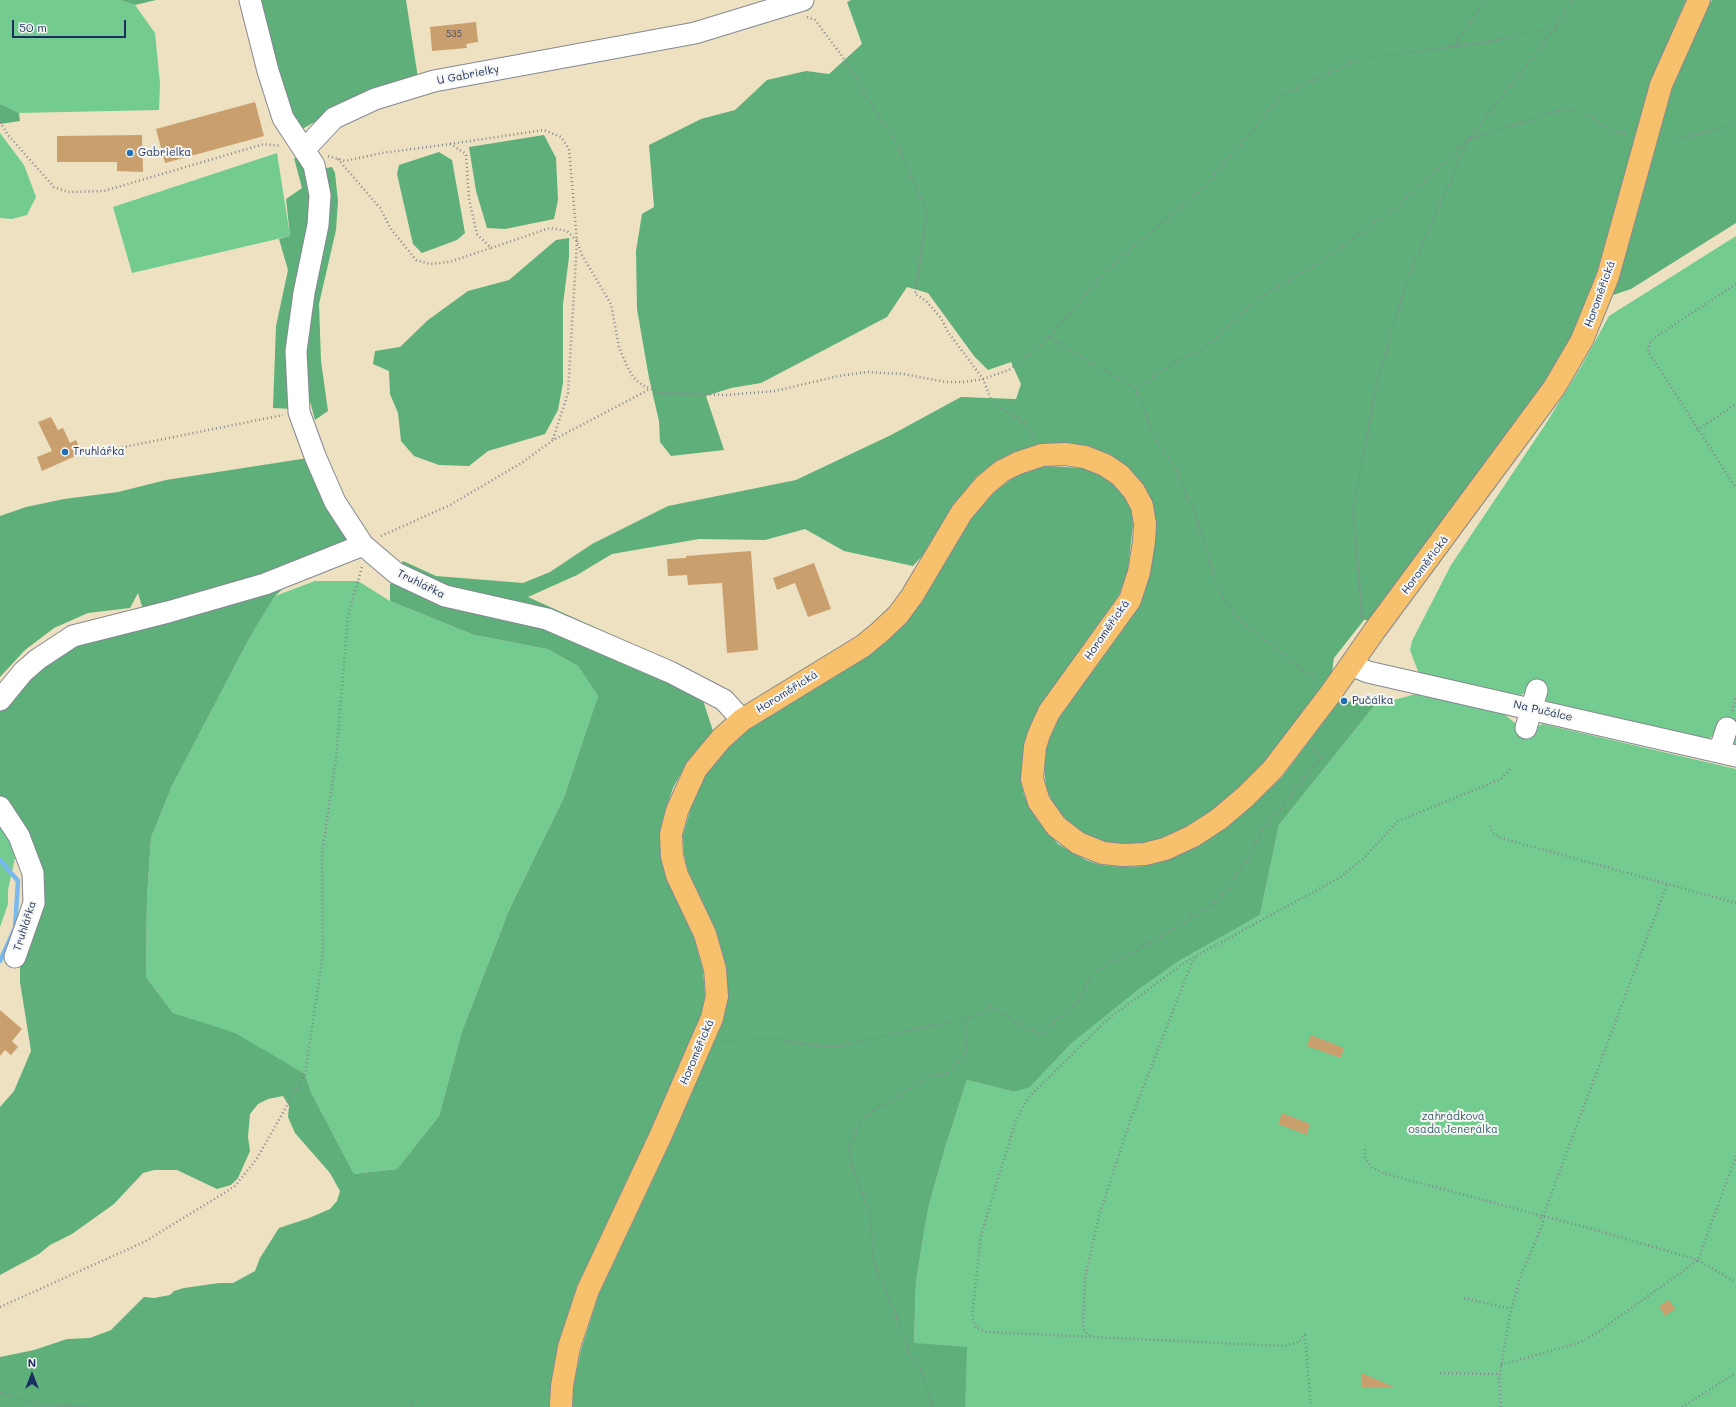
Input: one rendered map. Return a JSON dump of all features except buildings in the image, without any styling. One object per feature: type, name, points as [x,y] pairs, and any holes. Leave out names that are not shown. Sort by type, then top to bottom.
[{"type":"main road","name":"Horoměřická","points":[[561,1407],[562,1386],[569,1347],[588,1290],[702,1043],[712,1018],[717,996],[715,968],[705,934],[677,875],[672,856],[671,834],[679,805],[696,769],[721,739],[742,720],[862,646],[898,615],[912,596],[962,512],[985,485],[1002,471],[1018,463],[1042,455],[1065,454],[1085,457],[1105,465],[1120,476],[1134,491],[1142,506],[1145,524],[1139,572],[1130,600],[1049,712],[1035,747],[1032,779],[1035,792],[1046,814],[1066,835],[1090,849],[1124,855],[1144,854],[1165,849],[1193,836],[1224,814],[1273,769],[1331,693],[1554,388],[1582,340],[1608,276],[1661,85],[1699,0]]},
{"type":"street","points":[[250,0],[268,71],[283,118],[305,148]]},
{"type":"street","name":"U Gabrielky","points":[[305,148],[334,118],[375,99],[390,94],[434,81],[695,33],[804,0]]},
{"type":"street","name":"Truhlářka","points":[[305,148],[314,165],[320,195],[318,225],[304,293],[296,351],[299,412],[315,456],[335,502],[363,545],[396,573],[445,596],[547,619],[670,672],[724,700],[742,720]]},
{"type":"street","points":[[0,700],[23,672],[33,663],[73,636],[168,612],[265,584],[363,545]]},
{"type":"street","name":"Na Pučálce","points":[[1351,665],[1368,672],[1534,699],[1728,754]]},
{"type":"street","points":[[1526,728],[1534,699]]},
{"type":"street","points":[[1727,728],[1728,754]]},
{"type":"street","name":"Truhlářka","points":[[0,807],[19,836],[33,873],[34,903],[15,957]]},
{"type":"path","points":[[1453,47],[1485,0]]},
{"type":"path","points":[[1136,389],[1177,361],[1205,348],[1260,297],[1322,261],[1397,207],[1469,139],[1555,28],[1572,0]]},
{"type":"path","points":[[779,8],[815,20],[842,56],[897,145],[927,213],[915,294],[926,301],[942,318],[948,332],[983,379],[994,406],[1021,419],[1039,446],[1042,455]]},
{"type":"path","points":[[338,159],[380,208],[391,229],[416,260],[430,264],[449,262],[550,228],[566,232],[577,241],[582,255],[611,304],[619,347],[626,364],[633,377],[650,389],[661,392],[699,394],[775,391],[839,376],[867,372],[904,374],[946,382],[964,382],[983,379],[1009,370],[1049,337],[1107,270],[1205,186],[1282,95],[1360,59],[1481,43],[1555,28]]},
{"type":"path","points":[[1362,618],[1353,508],[1378,378],[1409,274],[1469,139],[1561,109],[1583,113],[1613,131],[1672,141],[1736,124]]},
{"type":"path","points":[[1,123],[8,135],[54,187],[68,192],[104,191],[264,144],[305,148],[345,161],[382,153],[544,130],[561,137],[569,149],[577,241],[568,393],[553,440]]},
{"type":"path","points":[[450,144],[466,154],[469,198],[477,234],[491,248]]},
{"type":"path","points":[[1736,284],[1654,338],[1648,346],[1650,356],[1736,488]]},
{"type":"path","points":[[1049,337],[1136,389],[1155,438],[1174,466],[1194,512],[1221,596],[1241,620],[1331,693]]},
{"type":"path","points":[[0,1307],[144,1242],[234,1187],[256,1160],[305,1074],[322,954],[322,854],[336,759],[348,615],[364,562],[363,545],[450,505],[523,462],[553,440],[650,389]]},
{"type":"path","points":[[1697,430],[1736,404]]},
{"type":"path","points":[[114,449],[299,412]]},
{"type":"path","points":[[702,1043],[779,1038],[790,1042],[818,1046],[838,1046],[969,1018],[980,1014],[990,1007],[1039,1035],[1077,1002],[1093,973],[1148,944],[1220,900],[1248,860],[1259,835],[1320,758],[1310,745]]},
{"type":"path","points":[[1311,1407],[1305,1349],[1305,1333],[1299,1342],[1283,1346],[988,1332],[976,1328],[972,1316],[981,1235],[1016,1120],[1027,1100],[1108,1019],[1201,952],[1339,878],[1363,859],[1398,821],[1494,782],[1501,778],[1512,767]]},
{"type":"path","points":[[1490,826],[1493,833],[1501,838],[1736,903]]},
{"type":"path","points":[[1543,1216],[1667,884]]},
{"type":"path","points":[[1093,1337],[1086,1332],[1083,1325],[1085,1278],[1099,1216],[1130,1122],[1185,980],[1193,961],[1201,952]]},
{"type":"path","points":[[933,1407],[921,1369],[909,1353],[896,1315],[873,1260],[870,1213],[851,1165],[849,1145],[861,1122],[877,1108],[887,1104],[926,1078],[948,1073],[961,1060],[966,1050],[965,1027],[969,1018]]},
{"type":"path","points":[[1365,1149],[1365,1158],[1371,1167],[1383,1173],[1536,1214],[1698,1260],[1736,1282]]},
{"type":"path","points":[[1501,1365],[1578,1343],[1594,1335],[1698,1260],[1736,1156]]},
{"type":"path","points":[[1501,1407],[1500,1374],[1511,1309],[1521,1275],[1542,1226],[1541,1217],[1536,1214]]},
{"type":"path","points":[[1464,1298],[1511,1309]]},
{"type":"path","points":[[1440,1373],[1500,1374]]},
{"type":"path","points":[[1682,1407],[1736,1373]]},
{"type":"path","points":[[0,1393],[37,1404],[87,1407]]},
{"type":"path","points":[[411,1407],[416,1399]]},
{"type":"green space","points":[[0,0],[120,0],[135,5],[155,33],[160,83],[159,110],[19,113],[0,104]]},
{"type":"green space","points":[[120,0],[156,0],[135,5]]},
{"type":"green space","points":[[254,0],[406,0],[418,78],[363,95],[297,132]]},
{"type":"green space","points":[[851,0],[1686,0],[1650,82],[1597,272],[1572,335],[1544,382],[1369,620],[1364,620],[1334,658],[1332,672],[1265,762],[1212,810],[1187,826],[1162,838],[1143,843],[1124,844],[1106,842],[1084,834],[1073,826],[1055,807],[1046,788],[1044,767],[1046,749],[1050,738],[1059,718],[1140,605],[1150,575],[1155,543],[1156,523],[1153,503],[1143,484],[1128,467],[1110,454],[1088,446],[1066,443],[1040,444],[1014,452],[996,461],[977,476],[953,506],[923,555],[913,566],[844,551],[805,529],[765,540],[699,539],[612,554],[577,575],[528,597],[672,662],[696,679],[713,731],[687,762],[673,788],[660,833],[661,858],[666,878],[694,938],[703,971],[705,995],[701,1015],[650,1132],[577,1286],[558,1344],[549,1407],[0,1407],[0,1357],[34,1350],[67,1339],[90,1338],[111,1330],[144,1297],[154,1298],[170,1295],[174,1291],[184,1288],[219,1283],[233,1283],[255,1271],[260,1258],[279,1228],[330,1209],[337,1201],[340,1191],[330,1173],[295,1133],[288,1117],[289,1106],[283,1096],[268,1099],[258,1104],[250,1114],[248,1137],[250,1151],[238,1178],[231,1185],[217,1189],[177,1170],[154,1170],[143,1173],[114,1204],[72,1234],[50,1245],[39,1254],[0,1275],[0,1107],[14,1091],[31,1051],[20,982],[20,965],[38,916],[0,801],[0,711],[29,668],[144,613],[138,593],[130,608],[88,613],[54,628],[25,650],[0,677],[0,516],[26,507],[64,499],[118,492],[166,480],[308,458],[354,546],[298,575],[275,596],[250,637],[172,786],[151,838],[147,898],[146,977],[173,1013],[235,1033],[305,1074],[311,1092],[354,1174],[397,1169],[439,1116],[462,1031],[509,910],[564,797],[598,696],[578,666],[547,649],[474,635],[390,601],[390,585],[403,561],[436,576],[523,583],[550,572],[592,544],[668,506],[796,480],[891,435],[961,397],[1016,399],[1021,384],[1011,362],[988,370],[974,356],[928,293],[907,287],[887,317],[761,383],[731,388],[706,396],[724,450],[671,456],[660,442],[659,421],[649,378],[637,309],[636,251],[642,214],[654,207],[649,145],[701,119],[735,110],[767,80],[806,71],[829,74],[862,44],[847,2]]},
{"type":"green space","points":[[1712,0],[1736,0],[1736,223],[1631,289],[1613,295],[1619,279],[1672,89],[1705,12]]},
{"type":"green space","points":[[0,104],[19,113],[20,121],[0,124]]},
{"type":"green space","points":[[0,133],[24,165],[36,197],[27,215],[12,219],[0,218]]},
{"type":"green space","points":[[544,135],[556,158],[558,200],[554,219],[505,229],[487,228],[476,191],[469,147]]},
{"type":"green space","points":[[439,152],[452,160],[465,233],[457,240],[422,253],[413,244],[397,174],[399,165]]},
{"type":"green space","points":[[277,153],[290,236],[132,273],[113,207]]},
{"type":"green space","points":[[294,158],[306,160],[314,200],[292,409],[273,408],[276,326],[288,270],[279,239],[290,236],[286,199],[302,188]]},
{"type":"green space","points":[[332,167],[335,173],[338,201],[336,230],[319,304],[321,361],[328,411],[315,420],[307,390],[304,336],[320,169]]},
{"type":"green space","points":[[1736,236],[1736,748],[1734,747],[1731,729],[1717,733],[1707,740],[1549,703],[1531,689],[1518,697],[1419,674],[1410,650],[1412,641],[1451,565],[1545,425],[1581,367],[1609,316]]},
{"type":"green space","points":[[569,238],[569,257],[563,304],[563,383],[558,410],[545,434],[488,451],[469,466],[439,465],[414,456],[401,441],[398,413],[390,394],[389,371],[373,364],[375,351],[400,347],[428,320],[468,291],[509,280],[556,240]]},
{"type":"green space","points":[[1044,466],[1083,468],[1099,474],[1113,484],[1124,497],[1131,510],[1133,525],[1128,569],[1119,595],[1040,706],[1024,744],[1021,780],[1024,795],[1037,820],[1058,844],[1086,860],[1101,865],[1123,867],[1146,866],[1184,853],[1226,828],[1282,777],[1340,700],[1375,705],[1279,825],[1260,915],[1179,961],[1138,990],[1072,1043],[1030,1087],[1017,1091],[1011,1091],[967,1080],[929,1205],[916,1282],[914,1343],[967,1347],[965,1407],[572,1407],[573,1388],[581,1350],[599,1294],[671,1141],[723,1021],[728,997],[726,966],[716,930],[688,871],[684,854],[683,835],[694,797],[706,775],[729,747],[749,729],[869,655],[888,640],[906,622],[921,603],[971,519],[993,493],[1023,473]]},
{"type":"green space","points":[[315,581],[358,581],[390,601],[474,635],[547,649],[578,666],[598,696],[564,797],[509,910],[462,1031],[439,1116],[397,1169],[354,1174],[311,1092],[305,1074],[280,1060],[173,1013],[146,977],[147,898],[151,838],[172,786],[250,637],[275,596]]},
{"type":"green space","name":"zahrádková osada Jenerálka","points":[[1416,694],[1504,714],[1520,727],[1529,729],[1543,724],[1736,769],[1736,1407],[965,1407],[964,1398],[914,1344],[916,1282],[929,1205],[967,1080],[1011,1091],[1030,1087],[1072,1043],[1138,990],[1179,961],[1260,915],[1279,825],[1375,705]]},
{"type":"green space","points":[[0,816],[14,839],[15,858],[8,890],[8,904],[0,927]]},
{"type":"waterway","points":[[0,860],[18,881],[15,928],[0,961]]},
{"type":"place","name":"Gabrielka","points":[[130,153]]},
{"type":"place","name":"Truhlářka","points":[[65,452]]},
{"type":"place","name":"Pučálka","points":[[1344,701]]}]
